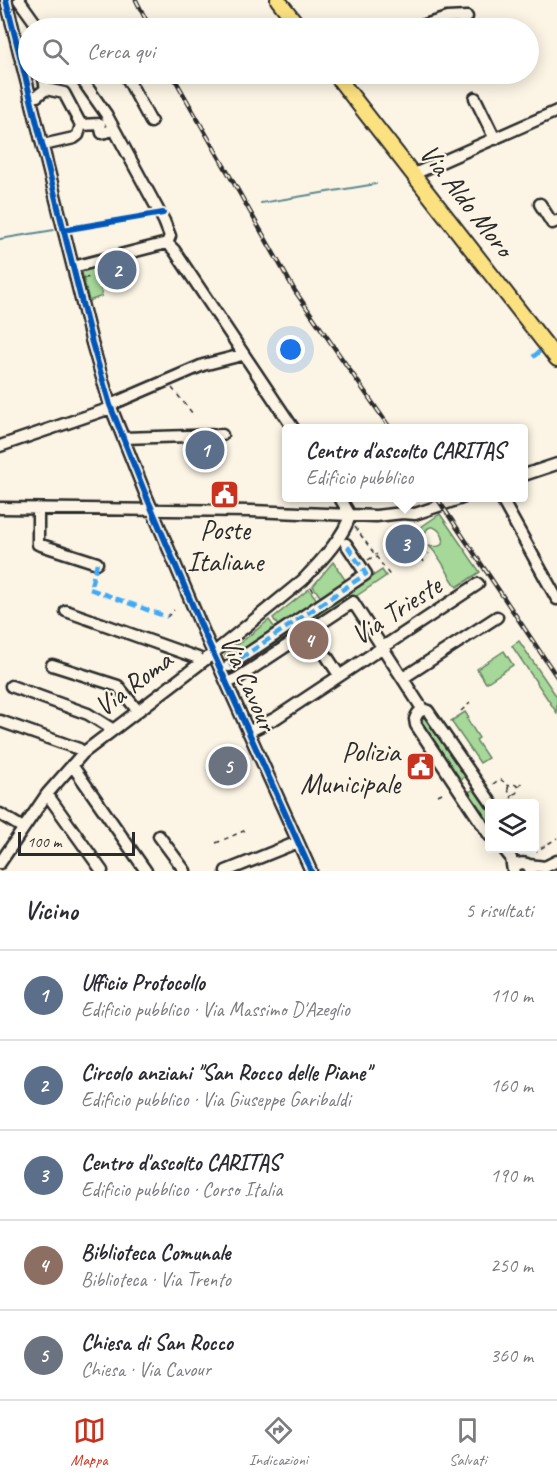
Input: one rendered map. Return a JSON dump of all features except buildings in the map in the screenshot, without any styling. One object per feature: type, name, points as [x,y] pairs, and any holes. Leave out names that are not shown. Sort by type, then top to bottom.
[{"type":"main road","points":[[278,0],[292,18]]},
{"type":"main road","name":"Via Aldo Moro","points":[[347,84],[557,359]]},
{"type":"street","points":[[19,0],[31,18]]},
{"type":"street","points":[[7,4],[25,10]]},
{"type":"street","name":"Via Cavour","points":[[7,4],[18,48]]},
{"type":"street","points":[[447,18],[467,17]]},
{"type":"street","name":"Via Cavour","points":[[27,84],[76,266],[92,343],[111,406],[213,652],[311,871]]},
{"type":"street","points":[[45,84],[46,89]]},
{"type":"street","points":[[86,84],[100,103],[164,221],[170,236],[167,243]]},
{"type":"street","points":[[130,84],[151,122]]},
{"type":"street","points":[[30,97],[38,96],[46,89]]},
{"type":"street","points":[[43,145],[74,138],[78,135],[81,125],[64,93],[46,89]]},
{"type":"street","points":[[475,98],[495,139]]},
{"type":"street","points":[[414,174],[557,111]]},
{"type":"street","points":[[81,125],[100,124],[102,133],[114,130]]},
{"type":"street","points":[[540,204],[552,223],[557,221]]},
{"type":"street","points":[[76,266],[167,243]]},
{"type":"street","points":[[167,243],[174,250],[290,424]]},
{"type":"street","points":[[0,446],[111,406],[203,365],[242,355]]},
{"type":"street","points":[[123,438],[222,435]]},
{"type":"street","points":[[528,474],[557,464]]},
{"type":"street","points":[[342,502],[350,515]]},
{"type":"street","points":[[403,513],[435,502]]},
{"type":"street","points":[[0,508],[376,516],[416,514],[450,502]]},
{"type":"street","points":[[503,502],[557,599]]},
{"type":"street","points":[[39,509],[38,544],[97,563]]},
{"type":"street","name":"Via Roma","points":[[0,863],[47,794],[83,753],[201,662],[310,572],[348,524],[350,515]]},
{"type":"street","points":[[229,666],[366,574],[346,544]]},
{"type":"street","name":"Via Trieste","points":[[248,732],[276,718],[478,584]]},
{"type":"street","points":[[227,683],[353,602],[423,710],[428,711],[437,723],[489,799]]},
{"type":"street","points":[[66,610],[198,658],[201,662]]},
{"type":"street","points":[[403,678],[497,617]]},
{"type":"street","points":[[310,631],[339,675]]},
{"type":"street","points":[[52,665],[118,686],[137,711]]},
{"type":"street","points":[[11,686],[88,714],[112,729]]},
{"type":"street","points":[[423,710],[416,716],[416,725],[485,830]]},
{"type":"street","name":"Via Roma","points":[[0,721],[79,749],[83,753]]},
{"type":"street","points":[[72,765],[146,871]]},
{"type":"street","points":[[47,794],[102,871]]},
{"type":"street","points":[[0,814],[23,828]]},
{"type":"street","points":[[159,836],[185,871]]},
{"type":"street","points":[[226,871],[298,842]]},
{"type":"street","points":[[507,853],[511,858],[513,871]]},
{"type":"street","points":[[517,853],[528,866]]},
{"type":"street","points":[[513,871],[516,865],[544,869],[557,861]]},
{"type":"path","points":[[76,266],[83,281],[100,276]]},
{"type":"path","points":[[166,381],[193,414]]},
{"type":"path","points":[[354,526],[391,577]]},
{"type":"path","points":[[406,536],[414,544],[423,562]]},
{"type":"path","points":[[414,544],[424,546],[429,554]]},
{"type":"path","points":[[412,551],[416,549]]},
{"type":"path","points":[[360,565],[376,554]]},
{"type":"path","points":[[310,586],[319,599]]},
{"type":"path","points":[[167,617],[174,610]]},
{"type":"path","points":[[461,711],[470,703]]},
{"type":"path","points":[[493,784],[501,779],[509,786],[511,799]]},
{"type":"path","points":[[512,794],[518,791],[517,787],[524,781]]},
{"type":"path","points":[[509,786],[514,784],[517,787]]},
{"type":"path","points":[[438,795],[444,792]]},
{"type":"path","points":[[216,843],[246,830]]},
{"type":"path","points":[[539,850],[557,838]]},
{"type":"green space","points":[[97,265],[102,296],[89,301],[81,269]]},
{"type":"green space","points":[[440,514],[480,572],[457,587],[429,546],[439,546],[443,543],[440,532],[430,527],[426,530],[424,540],[415,541],[409,535]]},
{"type":"green space","points":[[333,562],[346,581],[321,598],[313,586]]},
{"type":"green space","points":[[382,570],[386,576],[352,599],[348,592]]},
{"type":"green space","points":[[309,589],[317,600],[278,626],[273,618]]},
{"type":"green space","points":[[344,595],[348,602],[310,627],[305,621]]},
{"type":"green space","points":[[269,620],[275,628],[228,660],[225,655]]},
{"type":"green space","points":[[302,623],[306,630],[268,656],[263,649]]},
{"type":"green space","points":[[519,641],[557,697],[557,713],[512,646]]},
{"type":"green space","points":[[504,651],[513,665],[486,683],[477,669]]},
{"type":"green space","points":[[465,712],[479,738],[476,740],[488,758],[480,763],[451,721]]},
{"type":"green space","points":[[425,715],[468,775],[458,781],[420,724],[419,718]]},
{"type":"green space","points":[[477,788],[485,801],[485,822],[466,793]]},
{"type":"waterway","points":[[261,203],[376,184]]},
{"type":"waterway","points":[[0,239],[54,230]]},
{"type":"railway","points":[[136,0],[145,18]]},
{"type":"railway","points":[[178,84],[295,291],[387,424]]},
{"type":"railway","points":[[440,502],[557,677]]},
{"type":"marked path","points":[[533,357],[540,351]]},
{"type":"marked path","points":[[229,666],[366,574],[346,544]]},
{"type":"marked path","points":[[97,563],[90,589],[167,617]]},
{"type":"cycle path","points":[[6,0],[18,48]]},
{"type":"cycle path","points":[[27,84],[92,343],[110,405],[205,635],[311,871]]},
{"type":"cycle path","points":[[69,229],[163,213]]},
{"type":"place","name":"Circolo anziani \"San Rocco delle Piane\"","points":[[117,270]]},
{"type":"place","name":"Ufficio Protocollo","points":[[205,450]]},
{"type":"place","name":"Poste Italiane","points":[[225,494]]},
{"type":"place","name":"Centro d'ascolto CARITAS","points":[[405,544]]},
{"type":"place","name":"Biblioteca Comunale","points":[[309,640]]},
{"type":"place","name":"Chiesa di San Rocco","points":[[228,766]]},
{"type":"place","name":"Polizia Municipale","points":[[421,767]]}]
